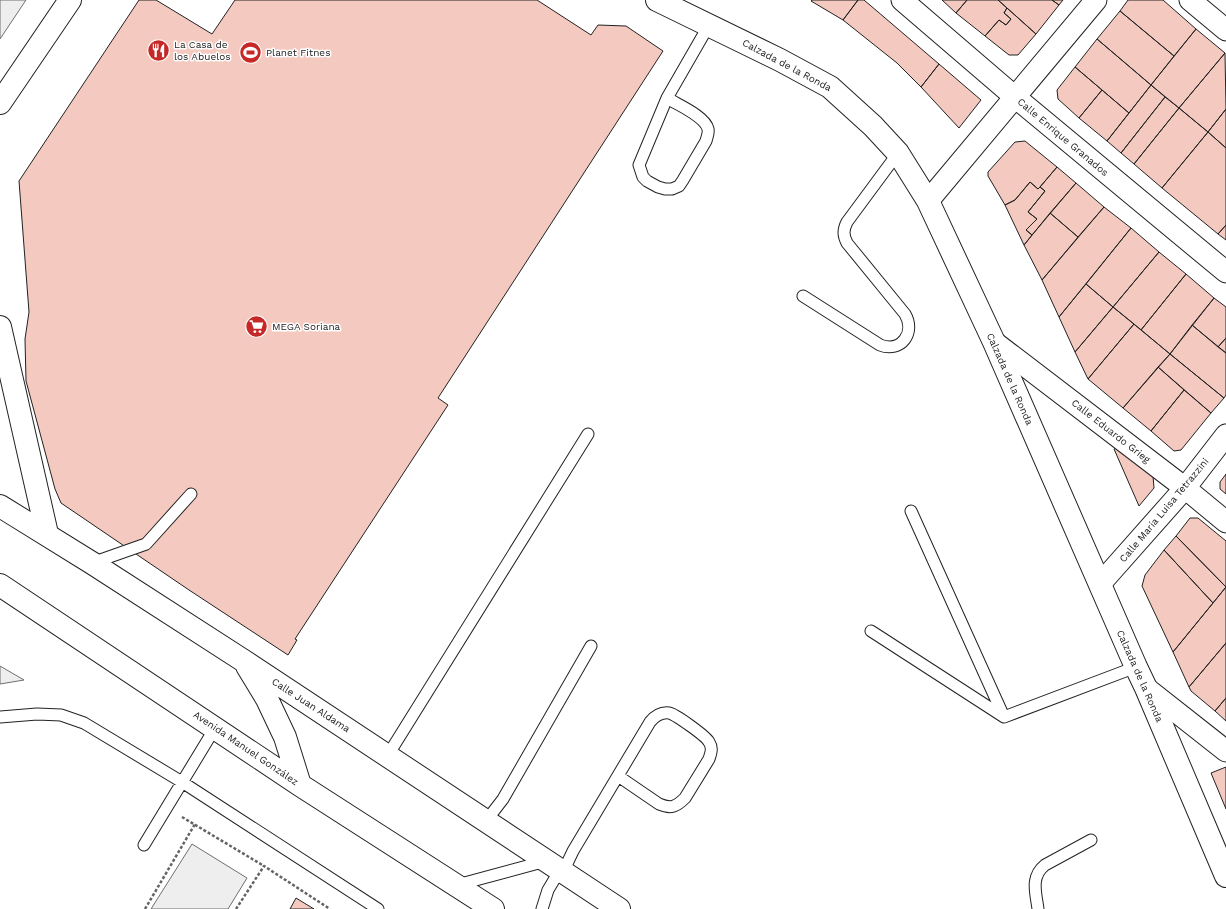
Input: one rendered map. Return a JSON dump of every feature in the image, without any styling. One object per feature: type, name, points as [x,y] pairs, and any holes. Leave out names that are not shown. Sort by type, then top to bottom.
[{"type":"street","points":[[0,103],[70,0]]},
{"type":"street","name":"Calzada de la Ronda","points":[[657,0],[780,60],[830,87],[873,126],[898,153],[928,202],[994,342],[1146,688],[1226,876]]},
{"type":"street","name":"Calle Enrique Granados","points":[[902,0],[1226,272]]},
{"type":"street","points":[[928,202],[1096,0]]},
{"type":"street","points":[[1190,0],[1226,30]]},
{"type":"street","points":[[0,326],[47,534]]},
{"type":"street","name":"Calle Eduardo Grieg","points":[[994,342],[1185,488],[1226,522]]},
{"type":"street","name":"Calle María Luisa Tetrazzini","points":[[1100,584],[1185,488],[1226,436]]},
{"type":"street","name":"Calle Juan Aldama","points":[[0,506],[47,534],[244,661],[619,909]]},
{"type":"street","name":"Avenida Manuel González","points":[[0,585],[300,785],[493,909]]},
{"type":"street","points":[[244,661],[267,699],[285,737],[300,785]]},
{"type":"street","points":[[1146,688],[1226,751]]},
{"type":"lane","points":[[667,98],[700,117],[708,128],[706,141],[683,180],[679,186],[672,189],[665,189],[647,181],[640,171],[639,165],[667,98],[709,25]]},
{"type":"lane","points":[[803,296],[886,348],[894,347],[905,339],[909,328],[909,321],[905,314],[847,244],[843,232],[847,222],[898,153]]},
{"type":"lane","points":[[388,755],[588,434]]},
{"type":"lane","points":[[92,563],[146,544],[192,494]]},
{"type":"lane","points":[[911,511],[1004,717]]},
{"type":"lane","points":[[871,631],[1004,717]]},
{"type":"lane","points":[[486,821],[503,798],[591,646]]},
{"type":"lane","points":[[1004,717],[1136,667]]},
{"type":"lane","points":[[457,885],[555,866],[573,851],[650,722],[655,716],[669,713],[709,740],[711,753],[709,759],[685,798],[680,803],[673,806],[666,807],[659,804],[618,776]]},
{"type":"lane","points":[[0,717],[8,715],[36,714],[61,715],[84,723],[182,782],[378,909]]},
{"type":"lane","points":[[144,845],[215,728]]},
{"type":"lane","points":[[1038,909],[1035,882],[1039,870],[1091,840]]},
{"type":"lane","points":[[542,909],[548,890],[554,880],[555,866]]},
{"type":"path","points":[[166,808],[264,866],[330,909]]},
{"type":"path","points":[[145,909],[195,824]]},
{"type":"path","points":[[236,909],[264,866]]},
{"type":"shaded area","points":[[0,0],[26,0],[0,39]]},
{"type":"shaded area","points":[[0,666],[24,680],[0,684]]},
{"type":"shaded area","points":[[192,844],[247,878],[228,909],[151,909]]},
{"type":"building","name":"MEGA Soriana","points":[[139,0],[156,0],[212,34],[235,0],[537,0],[591,35],[598,25],[626,26],[663,51],[438,398],[448,405],[295,639],[297,640],[288,655],[61,503],[55,489],[26,381],[25,339],[29,312],[19,181]]},
{"type":"building","points":[[858,0],[843,20],[811,1]]},
{"type":"building","points":[[858,0],[864,0],[939,64],[921,87],[897,63],[843,20]]},
{"type":"building","points":[[942,0],[967,0],[956,13]]},
{"type":"building","points":[[967,0],[998,0],[1007,8],[1004,13],[1011,19],[1006,25],[999,20],[985,36],[956,13]]},
{"type":"building","points":[[998,0],[1052,0],[1059,5],[1036,34]]},
{"type":"building","points":[[1052,0],[1063,0],[1059,5]]},
{"type":"building","points":[[1128,0],[1163,0],[1196,29],[1174,56],[1120,11]]},
{"type":"building","points":[[1007,8],[1036,34],[1018,55],[1009,55],[985,36],[999,20],[1006,25],[1011,19],[1004,13]]},
{"type":"building","points":[[1120,11],[1174,56],[1151,85],[1097,39]]},
{"type":"building","points":[[1196,29],[1225,53],[1179,108],[1151,85]]},
{"type":"building","points":[[1097,39],[1151,85],[1129,113],[1075,67]]},
{"type":"building","points":[[1225,53],[1226,109],[1208,132],[1179,108]]},
{"type":"building","points":[[939,64],[981,100],[959,128],[921,87]]},
{"type":"building","points":[[1075,67],[1102,90],[1079,118],[1058,99],[1057,90]]},
{"type":"building","points":[[1151,85],[1165,97],[1121,153],[1107,141]]},
{"type":"building","points":[[1102,90],[1129,113],[1107,141],[1079,118]]},
{"type":"building","points":[[1165,97],[1179,108],[1134,164],[1121,153]]},
{"type":"building","points":[[1179,108],[1208,132],[1162,188],[1134,164]]},
{"type":"building","points":[[1226,109],[1226,148],[1208,132]]},
{"type":"building","points":[[1208,132],[1226,148],[1226,225],[1218,234],[1162,188]]},
{"type":"building","points":[[1025,141],[1057,167],[1038,189],[1030,182],[1015,200],[1005,205],[988,176],[988,172],[1015,142]]},
{"type":"building","points":[[1057,167],[1076,183],[1032,235],[1026,230],[1037,219],[1028,212],[1045,191],[1040,187]]},
{"type":"building","points":[[1030,182],[1038,189],[1040,187],[1045,191],[1028,212],[1037,219],[1026,230],[1032,235],[1024,245],[1005,205],[1015,200]]},
{"type":"building","points":[[1076,183],[1104,207],[1078,237],[1050,213]]},
{"type":"building","points":[[1104,207],[1131,228],[1059,317],[1042,280]]},
{"type":"building","points":[[1050,213],[1078,237],[1042,280],[1024,245]]},
{"type":"building","points":[[1226,225],[1226,240],[1218,234]]},
{"type":"building","points":[[1131,228],[1159,252],[1113,307],[1086,284]]},
{"type":"building","points":[[1159,252],[1186,274],[1141,330],[1113,307]]},
{"type":"building","points":[[1186,274],[1214,298],[1170,354],[1141,330]]},
{"type":"building","points":[[1086,284],[1113,307],[1075,352],[1059,317]]},
{"type":"building","points":[[1214,298],[1226,307],[1226,338],[1218,347],[1192,325]]},
{"type":"building","points":[[1113,307],[1134,324],[1088,379],[1075,352]]},
{"type":"building","points":[[1134,324],[1170,354],[1123,408],[1088,379]]},
{"type":"building","points":[[1192,325],[1226,353],[1226,395],[1224,398],[1170,354]]},
{"type":"building","points":[[1226,338],[1226,353],[1218,347]]},
{"type":"building","points":[[1170,354],[1224,398],[1211,413],[1158,367]]},
{"type":"building","points":[[1158,367],[1184,390],[1151,431],[1123,408]]},
{"type":"building","points":[[1184,390],[1211,413],[1181,450],[1174,451],[1151,431]]},
{"type":"building","points":[[1118,447],[1153,476],[1154,488],[1139,506],[1114,449]]},
{"type":"building","points":[[1226,474],[1226,494],[1220,489],[1220,482]]},
{"type":"building","points":[[1190,518],[1198,518],[1226,541],[1226,587],[1176,536]]},
{"type":"building","points":[[1176,536],[1226,587],[1213,603],[1164,550]]},
{"type":"building","points":[[1164,550],[1213,603],[1173,652],[1142,586],[1145,575]]},
{"type":"building","points":[[1226,587],[1226,643],[1189,687],[1173,652]]},
{"type":"building","points":[[1226,643],[1226,698],[1215,711],[1191,691],[1189,687]]},
{"type":"building","points":[[1226,698],[1226,721],[1215,711]]},
{"type":"building","points":[[1226,767],[1226,809],[1211,773]]},
{"type":"building","points":[[296,898],[314,909],[290,909]]},
{"type":"place","name":"La Casa de los Abuelos","points":[[159,50]]},
{"type":"place","name":"Planet Fitnes","points":[[250,52]]},
{"type":"place","name":"MEGA Soriana","points":[[256,326]]}]
